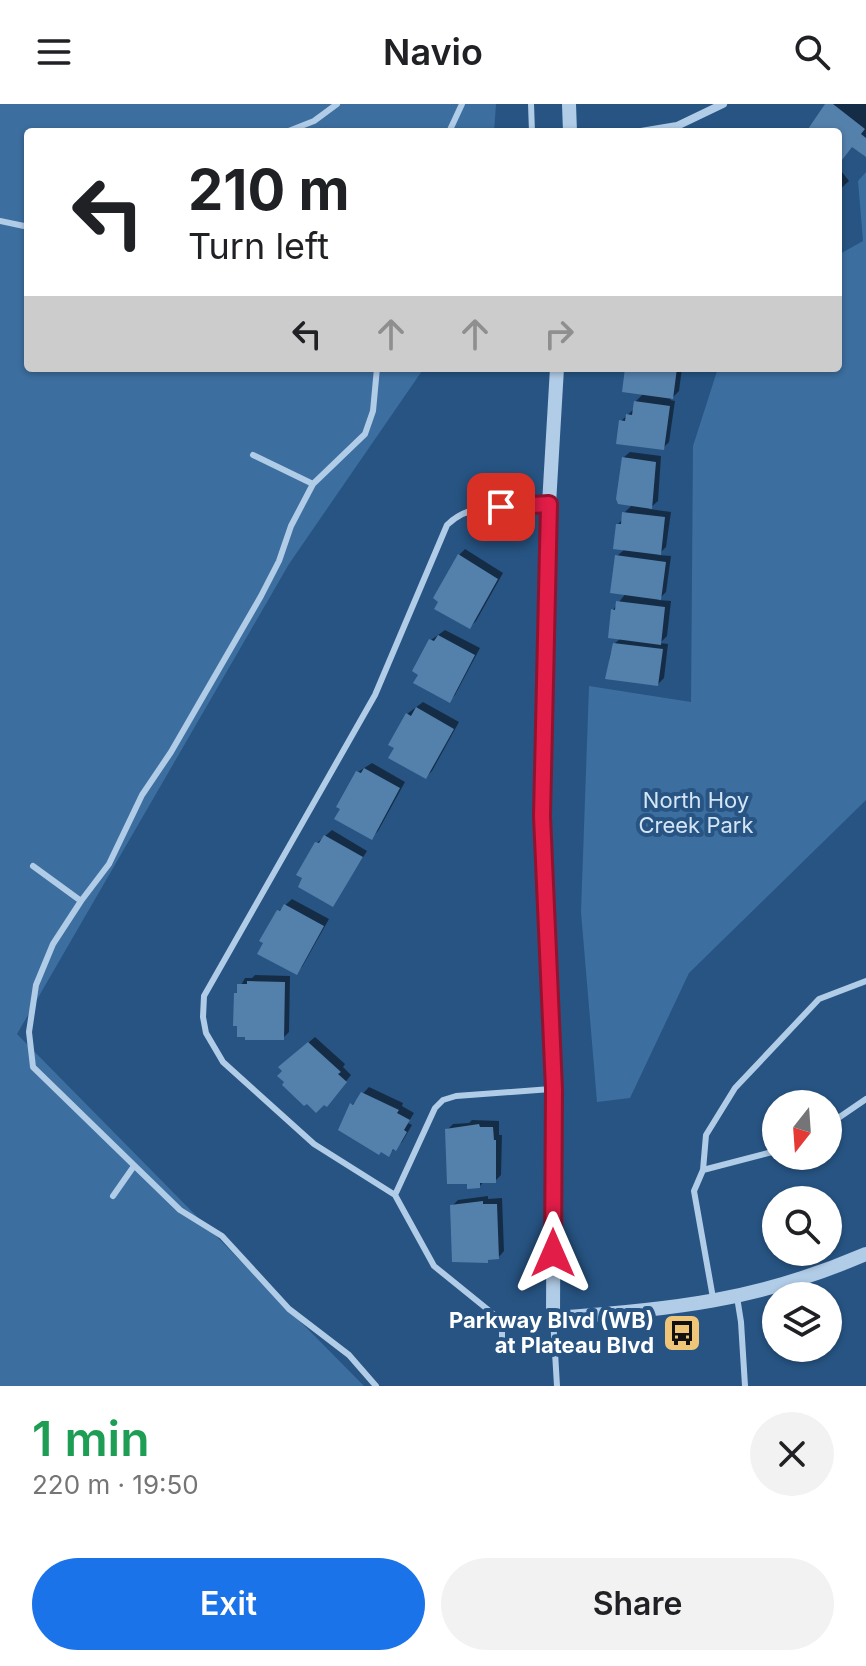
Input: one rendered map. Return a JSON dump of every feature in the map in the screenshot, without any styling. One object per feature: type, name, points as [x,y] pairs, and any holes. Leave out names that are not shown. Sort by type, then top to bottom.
[{"type":"street","points":[[569,104],[570,128]]},
{"type":"street","points":[[665,128],[677,126],[723,104]]},
{"type":"street","points":[[557,372],[549,504],[542,816],[554,1089],[553,1318],[651,1311],[714,1302],[801,1279],[866,1254]]},
{"type":"lane","points":[[296,128],[314,121],[337,104]]},
{"type":"lane","points":[[451,128],[462,104]]},
{"type":"lane","points":[[531,104],[532,128]]},
{"type":"lane","points":[[0,221],[24,224]]},
{"type":"lane","points":[[376,1386],[349,1355],[289,1309],[222,1236],[180,1210],[33,1067],[29,1032],[36,985],[53,944],[109,864],[142,795],[171,752],[261,596],[313,484],[365,434],[373,411],[377,372]]},
{"type":"lane","points":[[253,455],[313,484]]},
{"type":"lane","points":[[502,1339],[502,1328],[497,1317],[434,1266],[395,1195],[314,1144],[223,1062],[206,1033],[204,996],[375,695],[447,525],[458,513],[471,509],[549,504]]},
{"type":"lane","points":[[33,866],[81,901]]},
{"type":"lane","points":[[714,1302],[694,1191],[703,1170],[706,1135],[735,1088],[819,999],[866,981]]},
{"type":"lane","points":[[395,1195],[435,1108],[443,1100],[456,1096],[554,1089]]},
{"type":"lane","points":[[842,1115],[866,1099]]},
{"type":"lane","points":[[703,1170],[762,1155]]},
{"type":"lane","points":[[113,1196],[134,1166]]},
{"type":"lane","points":[[737,1297],[745,1386]]},
{"type":"lane","points":[[553,1318],[557,1386]]},
{"type":"green space","points":[[0,104],[496,104],[494,128],[24,128],[24,372],[421,372],[289,564],[17,1034],[364,1386],[0,1386]]},
{"type":"green space","name":"North Hoy Creek Park","points":[[866,172],[866,800],[689,973],[630,1098],[597,1102],[581,912],[589,686],[691,702],[693,446],[717,372],[842,372],[842,253],[863,241],[858,181]]},
{"type":"building","points":[[825,104],[833,104],[865,129],[861,134],[866,138],[866,157],[852,147],[842,160],[842,128],[809,128]]},
{"type":"building","points":[[624,372],[676,372],[673,399],[622,392]]},
{"type":"building","points":[[634,401],[670,406],[664,450],[616,444],[619,420],[625,421],[626,414],[632,415]]},
{"type":"building","points":[[622,457],[656,462],[652,509],[618,504],[616,499]]},
{"type":"building","points":[[622,512],[665,517],[661,555],[613,549],[616,524],[621,524]]},
{"type":"building","points":[[458,554],[498,579],[470,629],[434,609],[438,602],[433,598]]},
{"type":"building","points":[[615,555],[666,562],[661,600],[610,593]]},
{"type":"building","points":[[616,601],[665,607],[661,645],[608,638],[611,609],[615,610]]},
{"type":"building","points":[[438,635],[475,655],[450,703],[413,683],[418,675],[412,671],[429,639],[434,641]]},
{"type":"building","points":[[613,643],[663,649],[658,686],[605,679]]},
{"type":"building","points":[[416,707],[454,729],[426,779],[388,758],[394,748],[388,745],[406,713],[411,716]]},
{"type":"building","points":[[364,768],[400,788],[372,840],[334,819],[340,809],[336,807],[356,771],[361,773]]},
{"type":"building","points":[[324,835],[363,857],[333,907],[298,887],[302,878],[296,875],[315,842],[319,843]]},
{"type":"building","points":[[284,904],[324,926],[297,975],[257,954],[263,943],[259,941],[277,910],[280,911]]},
{"type":"building","points":[[247,981],[285,982],[284,1040],[245,1040],[245,1037],[237,1037],[237,1026],[233,1026],[234,993],[237,993],[237,984],[247,984]]},
{"type":"building","points":[[308,1042],[341,1072],[338,1074],[347,1082],[327,1107],[324,1105],[316,1113],[307,1104],[304,1106],[277,1076],[282,1071],[278,1067]]},
{"type":"building","points":[[361,1092],[399,1110],[397,1113],[410,1120],[404,1130],[407,1132],[389,1157],[381,1152],[379,1155],[338,1130],[350,1103],[353,1105]]},
{"type":"building","points":[[479,1124],[480,1127],[493,1127],[496,1183],[480,1183],[480,1188],[467,1189],[467,1184],[447,1184],[445,1129]]},
{"type":"building","points":[[483,1201],[483,1204],[497,1204],[499,1259],[488,1260],[488,1263],[452,1262],[450,1205]]},
{"type":"place","name":"Parkway Blvd (WB) at Plateau Blvd","points":[[682,1333]]},
{"type":"route","points":[[501,507],[549,504],[542,816],[554,1089],[553,1253]]}]
